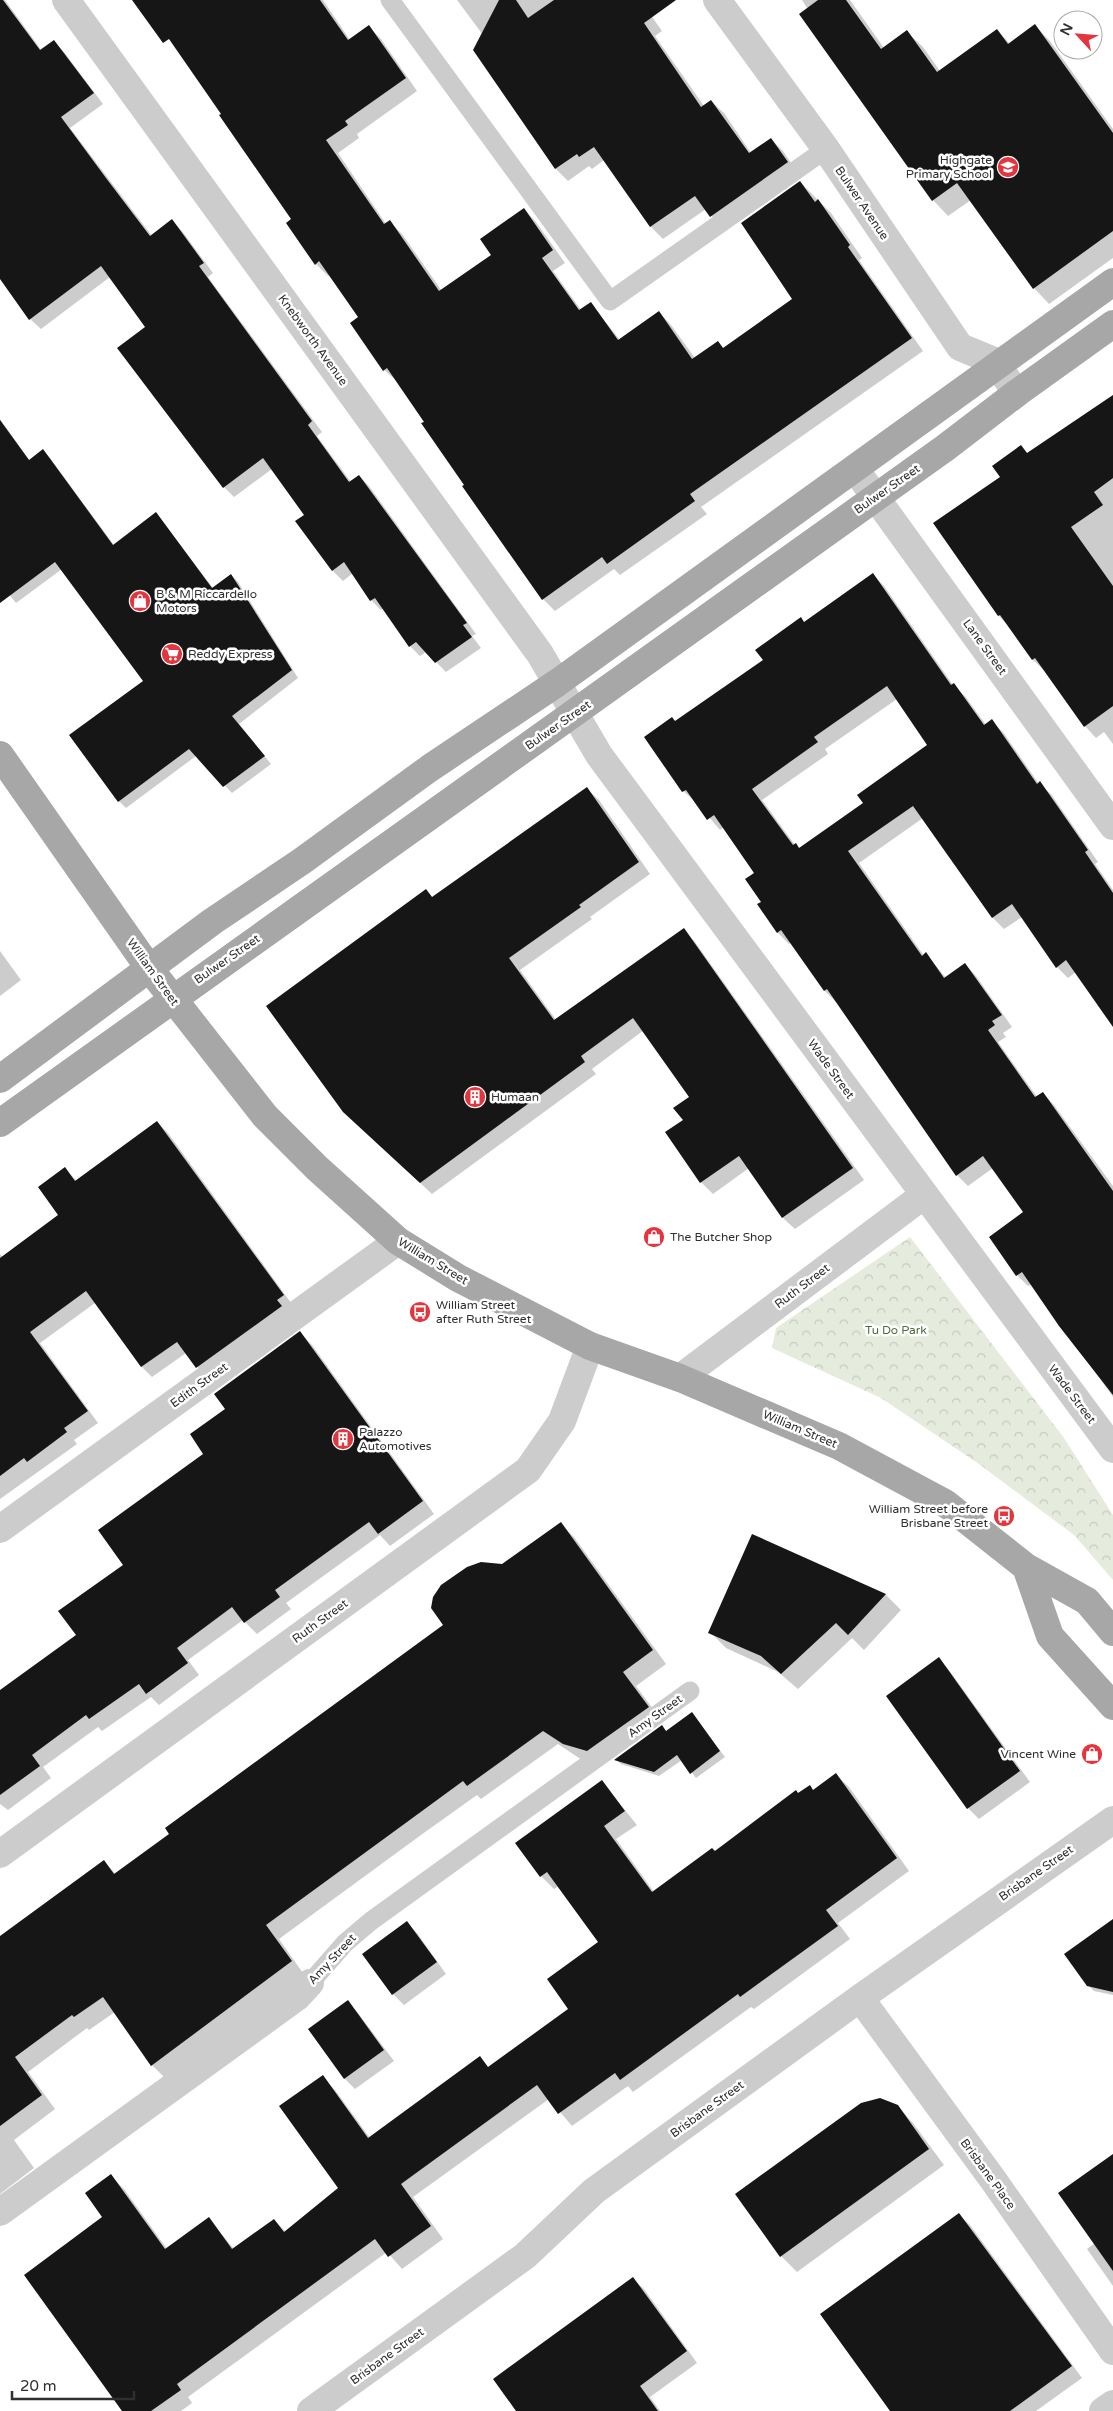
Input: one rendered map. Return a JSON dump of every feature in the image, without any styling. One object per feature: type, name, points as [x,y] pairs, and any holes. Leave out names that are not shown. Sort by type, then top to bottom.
[{"type":"main road","points":[[0,1079],[149,968],[430,768],[557,683],[1113,282]]},
{"type":"main road","name":"Bulwer Street","points":[[0,1123],[172,998],[945,448],[1113,324]]},
{"type":"main road","name":"William Street","points":[[0,755],[149,968],[266,1116],[317,1168],[398,1241],[458,1278],[590,1346],[680,1378],[839,1446],[945,1503],[1026,1567],[1087,1601],[1113,1632]]},
{"type":"main road","points":[[1026,1567],[1050,1636],[1113,1706]]},
{"type":"street","name":"Knebworth Avenue","points":[[66,0],[540,654],[557,683]]},
{"type":"street","name":"Bulwer Avenue","points":[[717,0],[826,149],[960,346],[994,361],[1017,393]]},
{"type":"street","name":"Lane Street","points":[[855,469],[1113,826]]},
{"type":"street","name":"Wade Street","points":[[557,683],[599,755],[1113,1449]]},
{"type":"street","name":"Ruth Street","points":[[680,1378],[924,1195]]},
{"type":"street","name":"Edith Street","points":[[0,1529],[398,1241]]},
{"type":"street","name":"Ruth Street","points":[[0,1854],[528,1470],[562,1420],[590,1346]]},
{"type":"street","name":"Brisbane Street","points":[[311,2411],[525,2256],[594,2191],[860,1998],[1113,1820]]},
{"type":"street","name":"Amy Street","points":[[0,2212],[297,1998],[310,1983]]},
{"type":"street","name":"Brisbane Place","points":[[860,1998],[994,2181],[1113,2351]]},
{"type":"street","points":[[1104,2411],[1113,2404]]},
{"type":"lane","points":[[390,0],[610,301],[826,149]]},
{"type":"lane","name":"Amy Street","points":[[310,1983],[345,1943],[371,1921],[690,1691]]},
{"type":"green space","name":"Tu Do Park","points":[[910,1237],[1064,1438],[1113,1515],[1113,1580],[1074,1535],[979,1464],[881,1398],[772,1348],[776,1328]]},
{"type":"building","points":[[0,0],[3,0],[40,50],[54,40],[94,93],[61,117],[106,178],[150,236],[172,219],[204,263],[199,266],[312,421],[308,425],[349,482],[359,475],[467,623],[463,625],[472,637],[435,663],[416,642],[409,647],[375,598],[370,601],[344,562],[332,571],[295,521],[304,515],[263,458],[223,488],[117,348],[145,327],[101,266],[29,320],[0,279]]},
{"type":"building","points":[[132,0],[320,0],[348,40],[369,25],[406,78],[345,121],[348,125],[326,140],[384,224],[390,220],[439,291],[491,255],[480,239],[524,208],[553,250],[542,258],[579,310],[591,302],[618,340],[659,311],[692,359],[718,341],[723,348],[792,299],[741,223],[800,181],[815,202],[818,199],[850,245],[848,247],[912,338],[690,494],[695,501],[607,564],[602,557],[542,600],[462,486],[464,485],[421,423],[424,422],[387,368],[383,371],[350,323],[358,317],[319,261],[315,265],[286,223],[291,219],[219,115],[221,114],[169,39],[163,43]]},
{"type":"building","points":[[499,0],[516,0],[528,18],[554,0],[676,0],[644,23],[701,107],[711,100],[749,153],[771,138],[788,162],[710,217],[695,196],[650,227],[594,147],[579,157],[577,154],[555,169],[473,50]]},
{"type":"building","name":"Highgate Primary School","points":[[818,0],[846,0],[881,49],[907,30],[937,72],[997,29],[1008,44],[1035,24],[1053,49],[1053,60],[1061,60],[1113,133],[1113,231],[1033,289],[957,183],[932,201],[799,14]]},
{"type":"building","points":[[1113,395],[1113,478],[1094,492],[1103,505],[1071,527],[1113,586],[1113,706],[1084,727],[1035,658],[1032,660],[1000,615],[998,616],[933,523],[1000,477],[992,466],[1021,445],[1027,453]]},
{"type":"building","points":[[0,420],[29,460],[43,449],[113,545],[156,512],[212,588],[231,574],[292,670],[232,716],[265,756],[223,787],[189,749],[118,802],[69,735],[143,681],[55,562],[0,603]]},
{"type":"building","points":[[873,573],[951,685],[954,683],[984,725],[992,719],[1037,784],[1040,781],[1088,850],[1085,852],[1113,893],[1113,1027],[1066,960],[1056,968],[1012,904],[992,918],[913,806],[848,851],[922,956],[926,952],[944,978],[965,963],[1002,1015],[992,1021],[995,1025],[988,1030],[1035,1097],[1043,1092],[1113,1191],[1113,1395],[1059,1326],[1022,1272],[1016,1276],[989,1237],[1023,1212],[983,1156],[956,1176],[827,989],[824,991],[781,930],[777,933],[757,904],[761,902],[745,879],[754,873],[714,815],[707,820],[686,790],[682,792],[644,737],[672,717],[675,721],[763,660],[755,650],[801,617],[804,622]],"holes":[[[887,686],[927,745],[857,795],[863,803],[799,848],[796,843],[793,845],[752,789],[818,742],[814,737]]]},
{"type":"building","points":[[587,787],[639,862],[579,905],[581,907],[509,958],[554,1020],[684,928],[853,1168],[782,1218],[739,1156],[700,1183],[665,1132],[683,1120],[673,1108],[689,1097],[633,1018],[581,1056],[585,1062],[420,1183],[343,1112],[266,1006],[426,889],[432,897]]},
{"type":"building","points":[[157,1121],[284,1295],[277,1300],[282,1306],[196,1368],[177,1342],[141,1367],[86,1291],[30,1332],[88,1411],[64,1428],[67,1432],[27,1462],[24,1458],[0,1476],[0,1258],[58,1215],[38,1187],[65,1167],[75,1181]]},
{"type":"building","points":[[300,1331],[423,1501],[378,1534],[369,1522],[275,1590],[280,1597],[244,1623],[232,1607],[177,1648],[188,1663],[146,1694],[139,1684],[89,1719],[86,1715],[32,1755],[40,1766],[0,1795],[0,1690],[76,1635],[58,1611],[123,1565],[98,1530],[203,1454],[190,1434],[225,1409],[214,1394]]},
{"type":"building","points":[[561,1522],[653,1650],[623,1672],[649,1707],[587,1751],[563,1744],[543,1731],[467,1786],[463,1781],[266,1925],[292,1961],[151,2066],[103,1997],[74,2017],[72,2015],[15,2057],[42,2095],[0,2126],[0,1936],[104,1860],[114,1874],[169,1834],[165,1828],[443,1625],[431,1608],[433,1597],[441,1585],[467,1567],[481,1562],[502,1564]]},
{"type":"building","points":[[752,1534],[886,1594],[848,1635],[836,1623],[781,1674],[761,1656],[708,1633]]},
{"type":"building","points":[[939,1657],[1020,1771],[967,1809],[886,1696]]},
{"type":"building","points":[[692,1712],[720,1751],[690,1774],[677,1755],[654,1772],[614,1760],[662,1725],[666,1731]]},
{"type":"building","points":[[836,1773],[897,1858],[826,1910],[838,1926],[740,1997],[738,1994],[620,2080],[615,2073],[558,2114],[537,2085],[401,2184],[431,2226],[388,2257],[375,2239],[177,2384],[181,2390],[151,2411],[122,2411],[24,2275],[102,2217],[85,2193],[111,2174],[165,2249],[209,2217],[232,2249],[274,2219],[284,2232],[338,2188],[279,2106],[323,2075],[368,2138],[480,2056],[488,2067],[568,2009],[547,1979],[598,1942],[547,1872],[540,1877],[515,1843],[602,1780],[625,1811],[604,1826],[652,1892],[712,1848],[715,1851],[796,1790],[798,1793],[810,1785],[813,1790]]},
{"type":"building","points":[[1113,1919],[1113,1992],[1087,1986],[1064,1954]]},
{"type":"building","points":[[407,1921],[437,1962],[392,1995],[362,1954]]},
{"type":"building","points":[[348,2000],[384,2050],[344,2079],[308,2029]]},
{"type":"building","points":[[880,2098],[898,2105],[929,2149],[780,2257],[735,2194],[861,2103]]},
{"type":"building","points":[[1113,2154],[1113,2271],[1058,2193]]},
{"type":"building","points":[[959,2213],[1072,2366],[1010,2411],[890,2411],[820,2314]]},
{"type":"building","points":[[633,2277],[687,2351],[640,2386],[658,2411],[516,2411],[493,2379]]},
{"type":"place","name":"Highgate Primary School","points":[[1008,167]]},
{"type":"place","name":"B & M Riccardello Motors","points":[[140,601]]},
{"type":"place","name":"Reddy Express","points":[[172,654]]},
{"type":"place","name":"Humaan","points":[[475,1097]]},
{"type":"place","name":"The Butcher Shop","points":[[654,1237]]},
{"type":"place","name":"William Street after Ruth Street","points":[[420,1312]]},
{"type":"place","name":"Palazzo Automotives","points":[[343,1439]]},
{"type":"place","name":"William Street before Brisbane Street","points":[[1004,1516]]},
{"type":"place","name":"Vincent Wine","points":[[1092,1754]]}]
